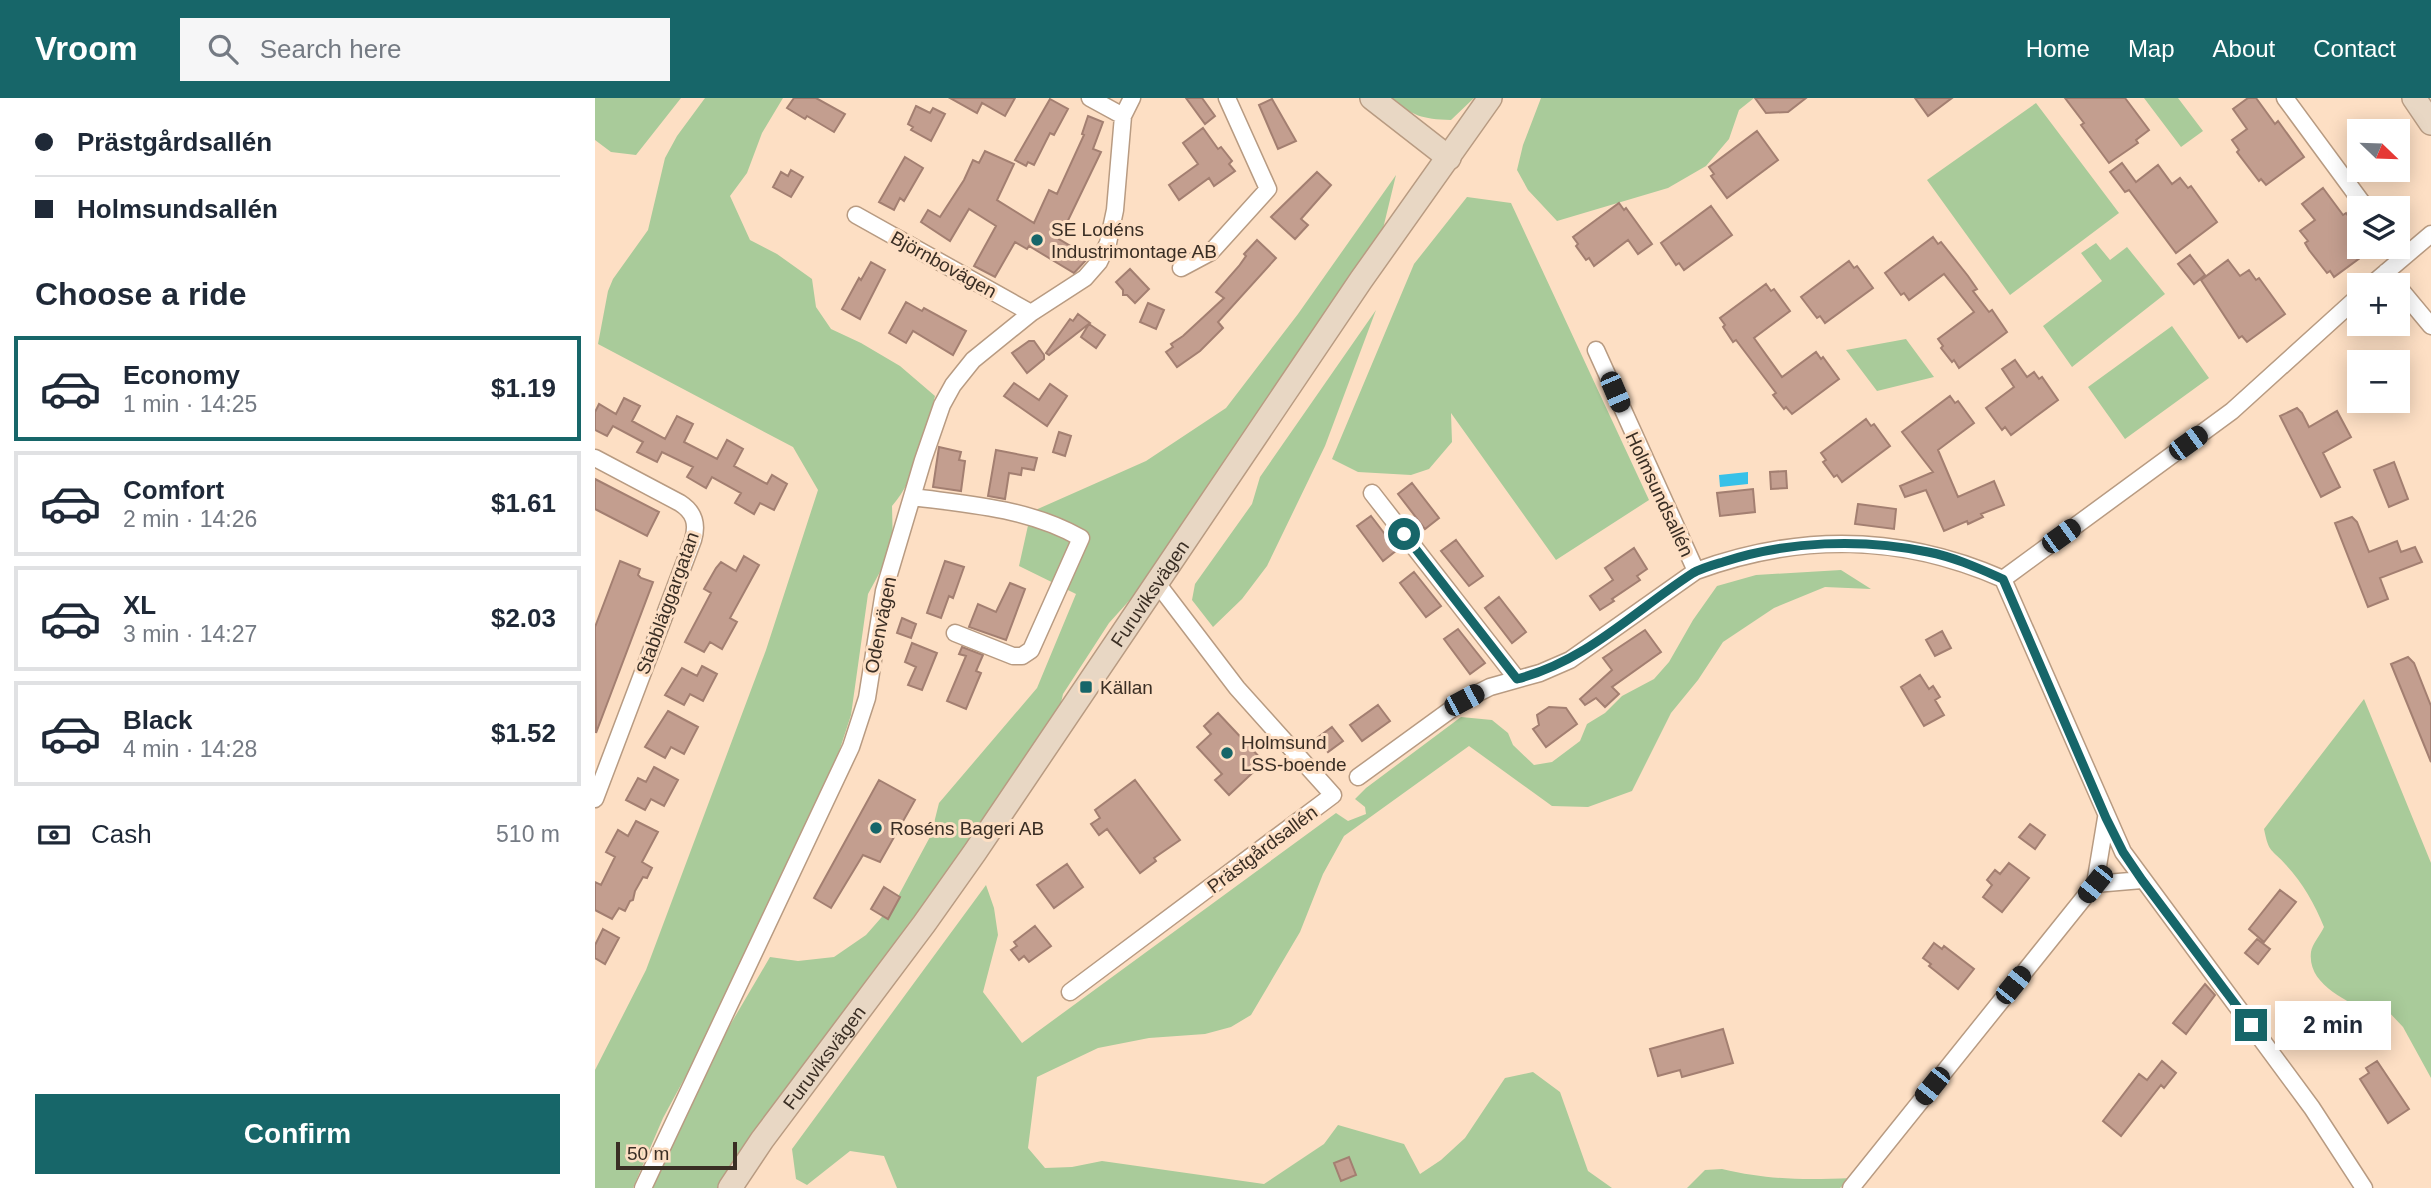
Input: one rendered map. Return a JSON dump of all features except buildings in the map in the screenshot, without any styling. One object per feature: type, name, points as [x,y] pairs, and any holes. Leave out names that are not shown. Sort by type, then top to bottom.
[{"type":"main road","points":[[1372,98],[1449,158]]},
{"type":"main road","name":"Furuviksvägen","points":[[730,1188],[762,1140],[968,863],[1361,280],[1490,98]]},
{"type":"main road","points":[[2414,98],[2431,123]]},
{"type":"street","points":[[1090,98],[1123,116]]},
{"type":"street","name":"Odenvägen","points":[[643,1188],[851,747],[867,698],[884,592],[936,421],[953,385],[972,360],[1031,313],[1085,278],[1104,255],[1115,210],[1123,116],[1132,98]]},
{"type":"street","points":[[1181,268],[1211,252],[1268,189],[1227,98]]},
{"type":"street","points":[[2285,98],[2357,196]]},
{"type":"street","name":"Björnbovägen","points":[[856,215],[1031,313]]},
{"type":"street","points":[[2410,245],[2431,234]]},
{"type":"street","points":[[2394,259],[2386,272],[2414,302],[2431,326]]},
{"type":"street","points":[[2347,307],[2232,411],[2003,579],[2123,852],[2312,1108],[2364,1188]]},
{"type":"street","name":"Holmsundsallén","points":[[1596,351],[1696,571],[1755,552],[1822,544],[1850,544],[1931,552],[2003,579]]},
{"type":"street","name":"Stabbläggargatan","points":[[595,458],[688,508],[695,523],[693,540],[595,799]]},
{"type":"street","points":[[1372,493],[1517,679]]},
{"type":"street","points":[[912,497],[1011,510],[1045,520],[1081,538],[1027,654],[1013,656],[955,633]]},
{"type":"street","points":[[1358,777],[1464,700],[1490,687],[1540,673],[1570,660],[1696,571]]},
{"type":"street","name":"Prästgårdsallén","points":[[1070,992],[1333,795],[1237,688],[1157,583]]},
{"type":"street","points":[[1851,1188],[2095,884],[2106,818]]},
{"type":"street","points":[[2095,884],[2142,880]]},
{"type":"green space","points":[[595,98],[681,98],[636,155],[611,152],[595,140]]},
{"type":"green space","points":[[705,98],[783,98],[762,133],[747,173],[730,196],[750,240],[777,254],[812,279],[816,307],[831,329],[900,366],[935,396],[914,469],[901,495],[892,506],[893,548],[868,594],[851,715],[837,758],[708,1035],[663,1118],[633,1188],[595,1188],[595,1070],[646,970],[766,650],[818,490],[793,447],[598,344],[608,291],[613,279],[648,230],[665,158],[677,136]]},
{"type":"green space","points":[[1389,98],[1474,98],[1451,120],[1418,115]]},
{"type":"green space","points":[[1541,98],[1754,98],[1739,110],[1729,139],[1706,166],[1668,188],[1557,221],[1528,190],[1517,170],[1523,145]]},
{"type":"green space","points":[[2144,98],[2178,98],[2203,131],[2181,147]]},
{"type":"green space","points":[[2036,103],[2119,213],[2010,295],[1927,180]]},
{"type":"green space","points":[[1396,175],[1381,237],[1146,582],[1109,623],[1063,694],[1058,716],[920,920],[721,1188],[652,1188],[716,1049],[770,957],[798,961],[834,957],[866,935],[895,902],[931,835],[939,803],[1037,688],[1076,594],[1019,566],[1031,512],[1146,461],[1226,408],[1298,314]]},
{"type":"green space","points":[[1467,197],[1511,203],[1649,500],[1556,560],[1451,413],[1452,442],[1429,469],[1411,475],[1358,472],[1332,459],[1414,264]]},
{"type":"green space","points":[[2096,243],[2110,260],[2127,247],[2165,294],[2072,367],[2043,326],[2102,281],[2081,253]]},
{"type":"green space","points":[[1376,310],[1325,446],[1267,566],[1242,599],[1213,627],[1192,600],[1195,584],[1252,504],[1260,477]]},
{"type":"green space","points":[[2172,326],[2209,378],[2125,439],[2088,387]]},
{"type":"green space","points":[[1906,339],[1934,377],[1877,391],[1846,350]]},
{"type":"green space","points":[[1841,570],[1871,589],[1825,587],[1774,608],[1723,642],[1698,680],[1671,713],[1632,791],[1588,807],[1552,806],[1469,746],[1344,836],[1323,874],[1300,932],[1251,1015],[1231,1027],[1205,1034],[1149,1038],[1098,1048],[1037,1077],[1028,1148],[1045,1168],[1072,1167],[1102,1161],[1264,1184],[1324,1144],[1338,1125],[1404,1144],[1420,1174],[1441,1160],[1465,1138],[1505,1078],[1533,1072],[1560,1092],[1588,1171],[1612,1188],[897,1188],[884,1156],[850,1151],[807,1185],[796,1179],[792,1149],[986,885],[994,908],[998,935],[983,992],[1022,1043],[1336,813],[1348,821],[1366,814],[1365,807],[1355,799],[1461,717],[1492,720],[1508,733],[1513,745],[1534,765],[1552,762],[1580,741],[1587,724],[1605,713],[1622,696],[1654,679],[1669,662],[1693,620],[1717,586],[1756,575]]},
{"type":"green space","points":[[2364,699],[2431,863],[2431,1078],[2403,1027],[2386,1009],[2371,1013],[2341,997],[2322,983],[2315,974],[2311,964],[2311,952],[2324,927],[2303,887],[2269,847],[2264,829]]},
{"type":"green space","points":[[1722,1169],[1786,1178],[1851,1178],[1840,1188],[1687,1188],[1705,1170]]},
{"type":"water","points":[[1748,472],[1748,484],[1720,487],[1719,475]]},
{"type":"place","name":"SE Lodéns Industrimontage AB","points":[[1037,240]]},
{"type":"place","name":"Källan","points":[[1086,687]]},
{"type":"place","name":"Holmsund LSS-boende","points":[[1227,753]]},
{"type":"place","name":"Roséns Bageri AB","points":[[876,828]]},
{"type":"route","points":[[1404,534],[1517,679],[1540,673],[1570,660],[1696,571],[1755,552],[1822,544],[1909,548],[1974,566],[2003,579],[2123,852],[2251,1025]]}]
